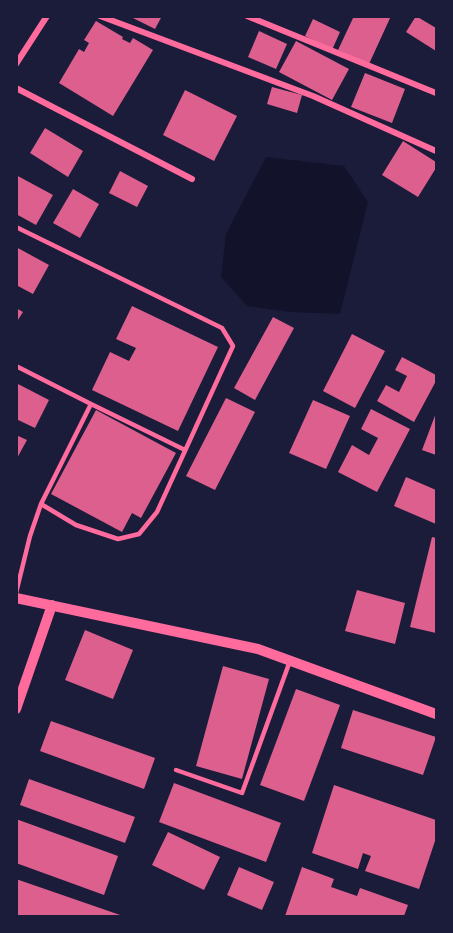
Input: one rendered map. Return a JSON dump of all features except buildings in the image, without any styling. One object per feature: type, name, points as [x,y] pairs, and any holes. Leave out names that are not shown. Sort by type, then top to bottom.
[{"type":"street","points":[[16,64],[47,16]]},
{"type":"street","points":[[100,16],[313,96],[436,151]]},
{"type":"street","points":[[247,16],[436,93]]},
{"type":"street","points":[[16,88],[192,179]]},
{"type":"street","points":[[16,598],[258,649],[436,714]]},
{"type":"street","points":[[16,709],[52,605]]},
{"type":"lane","points":[[16,227],[222,328],[233,346],[157,512],[139,534],[118,539],[76,525],[41,504]]},
{"type":"lane","points":[[16,366],[185,450]]},
{"type":"lane","points":[[16,593],[30,536],[41,504],[91,404]]},
{"type":"lane","points":[[176,770],[242,793],[290,661]]},
{"type":"shaded area","points":[[266,157],[344,166],[368,202],[340,314],[290,312],[247,306],[221,277],[226,234]]}]
